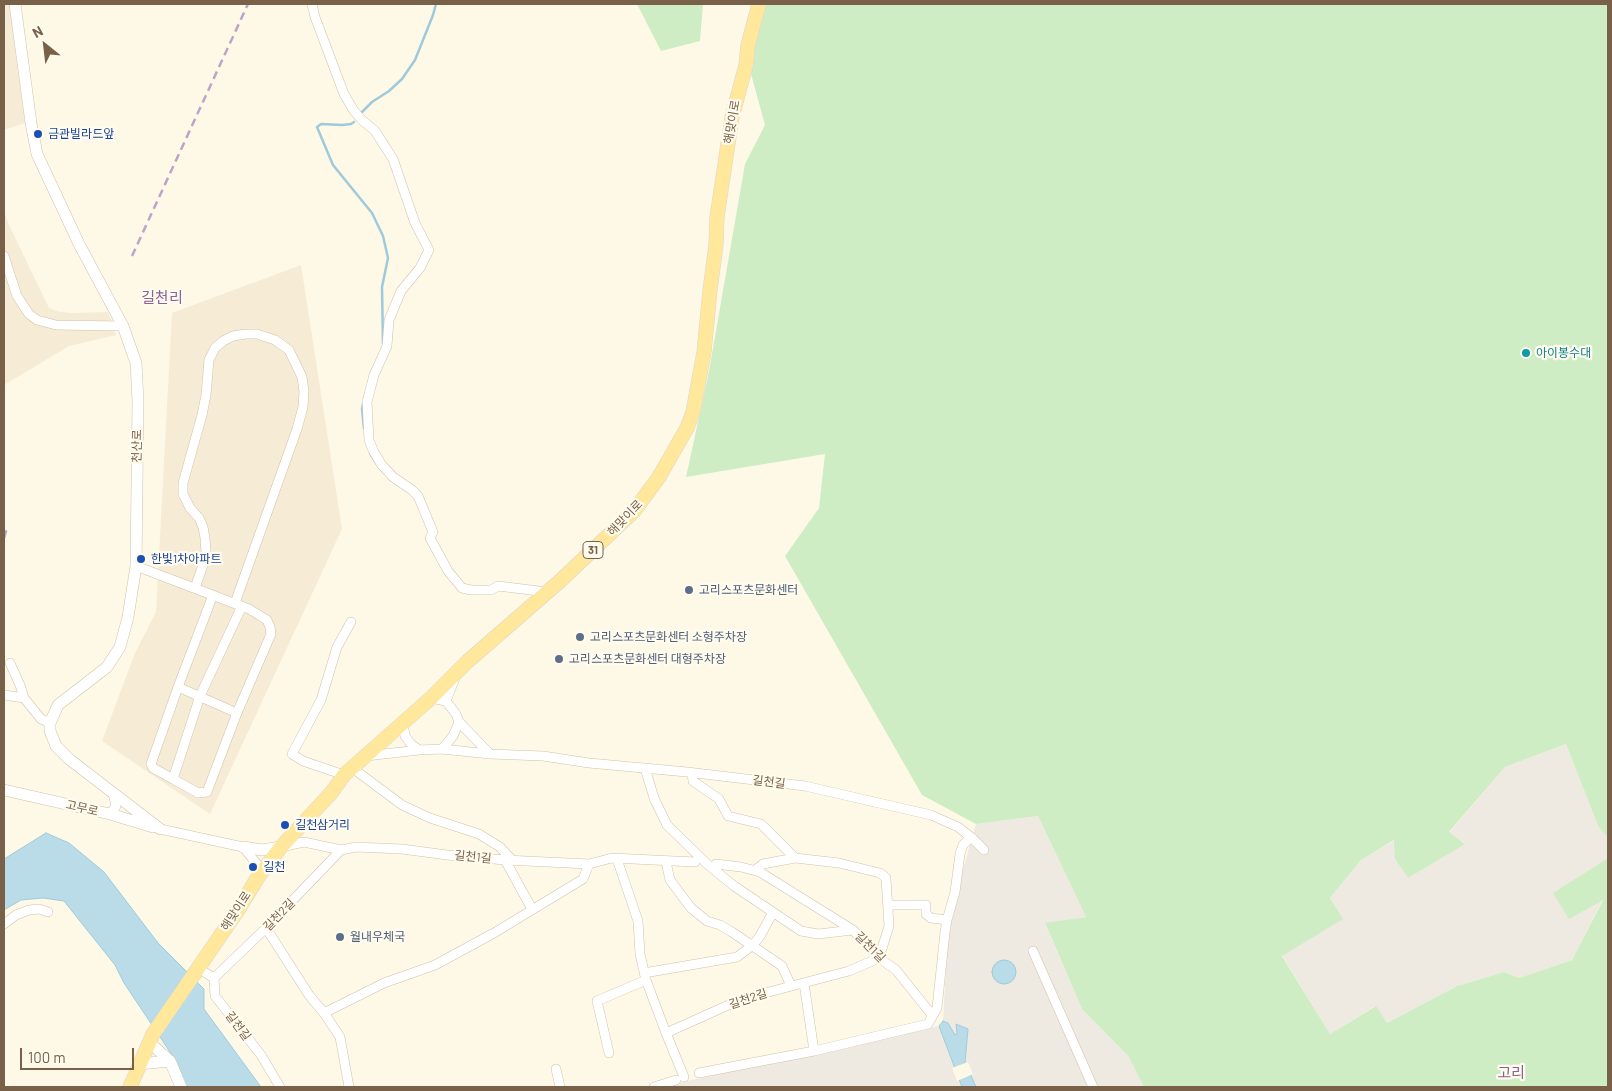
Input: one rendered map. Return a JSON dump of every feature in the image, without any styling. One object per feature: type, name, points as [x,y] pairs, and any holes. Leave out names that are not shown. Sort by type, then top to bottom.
[{"type":"main road","name":"해맞이로","points":[[196,971],[258,877],[281,847],[332,792],[347,771],[431,698],[457,671],[548,592],[634,511],[659,477],[687,428],[693,412],[704,352],[716,245],[717,217],[732,117],[746,65],[748,45],[759,4]]},
{"type":"main road","name":"31","points":[[151,1038],[196,971]]},
{"type":"main road","points":[[130,1087],[151,1038]]},
{"type":"street","name":"천산로","points":[[15,4],[37,154],[79,244],[124,326],[136,363],[136,566],[128,617],[120,647],[107,667],[58,705],[50,723]]},
{"type":"street","points":[[312,4],[315,17],[344,94],[358,115],[376,131],[393,159],[415,223],[429,250],[420,268],[401,291],[388,320],[387,346],[374,375],[367,402],[369,440],[373,450],[381,464],[393,477],[418,496],[433,532],[430,538],[448,572],[462,588],[491,590],[498,586],[548,592]]},
{"type":"street","points":[[4,256],[17,296],[29,314],[37,320],[56,325],[124,326]]},
{"type":"street","points":[[174,779],[200,696],[239,605],[303,407],[304,391],[302,378],[289,350],[275,340],[257,334],[233,336],[223,341],[215,348],[209,360],[206,395],[183,483],[183,494],[203,527],[205,538],[206,552],[196,588]]},
{"type":"street","points":[[136,566],[196,588],[239,605],[267,620],[270,627],[271,634],[207,792],[198,793],[153,768],[151,764],[213,595]]},
{"type":"street","points":[[351,622],[337,647],[321,700],[292,754],[303,761],[347,771],[402,806],[430,818],[479,834],[500,847],[532,909]]},
{"type":"street","points":[[10,663],[24,698],[41,719],[50,723],[50,731],[56,746],[69,759],[160,829],[262,850],[281,847]]},
{"type":"street","points":[[446,701],[457,671]]},
{"type":"street","points":[[178,687],[237,714]]},
{"type":"street","points":[[4,695],[24,698]]},
{"type":"street","points":[[431,698],[446,701],[456,714],[459,722],[490,754]]},
{"type":"street","points":[[442,749],[453,736],[459,722]]},
{"type":"street","points":[[403,723],[405,736],[419,750]]},
{"type":"street","name":"길천길","points":[[366,756],[442,749],[490,754],[543,756],[805,786],[931,815],[958,826],[984,850]]},
{"type":"street","points":[[645,768],[654,798],[667,825],[706,863],[734,886],[772,914],[800,931],[818,934],[853,930]]},
{"type":"street","points":[[692,773],[693,781],[719,799],[728,816],[761,824],[795,858]]},
{"type":"street","name":"고무로","points":[[4,790],[110,814],[160,829]]},
{"type":"street","points":[[110,814],[116,806],[113,793]]},
{"type":"street","points":[[699,1073],[814,1051],[930,1019],[936,1008],[946,920],[955,892],[960,854],[963,845],[971,837]]},
{"type":"street","name":"길천1길","points":[[281,847],[304,842],[341,850],[356,847],[402,849],[508,860],[589,864],[617,858],[695,862]]},
{"type":"street","points":[[243,847],[257,864],[258,877]]},
{"type":"street","name":"길천2길","points":[[214,978],[266,928],[341,850]]},
{"type":"street","points":[[617,858],[638,921],[640,954],[645,976],[680,1078],[654,1087]]},
{"type":"street","points":[[755,870],[763,864],[795,858],[839,863],[880,873],[886,878],[889,926],[878,958]]},
{"type":"street","points":[[666,862],[670,880],[691,908],[708,921],[720,925],[753,945],[782,966],[791,986]]},
{"type":"street","points":[[324,1013],[384,983],[434,964],[494,933],[583,879],[589,864]]},
{"type":"street","name":"길천1길","points":[[716,864],[755,870],[853,930],[878,958],[896,970],[930,1019]]},
{"type":"street","points":[[889,905],[926,904],[926,914],[930,918],[946,920]]},
{"type":"street","points":[[4,924],[29,910],[39,909],[48,912]]},
{"type":"street","points":[[609,1053],[597,1000],[645,976],[736,957],[753,945],[772,914]]},
{"type":"street","points":[[266,928],[309,995],[340,1037],[349,1087]]},
{"type":"street","points":[[1033,951],[1093,1087]]},
{"type":"street","name":"길천2길","points":[[666,1033],[742,998],[849,971],[878,958]]},
{"type":"street","points":[[196,971],[214,978]]},
{"type":"street","name":"길천길","points":[[214,978],[215,996],[261,1056],[280,1087]]},
{"type":"street","points":[[804,983],[814,1051]]},
{"type":"street","points":[[151,1038],[170,1061],[181,1087]]},
{"type":"street","points":[[139,1064],[170,1061]]},
{"type":"street","points":[[556,1069],[560,1087]]},
{"type":"shaded area","points":[[4,4],[10,4],[25,123],[4,130]]},
{"type":"shaded area","points":[[4,210],[8,223],[49,308],[60,312],[72,313],[108,312],[116,335],[69,346],[4,385]]},
{"type":"shaded area","points":[[301,265],[342,529],[210,814],[102,741],[135,653],[156,612],[172,313]]},
{"type":"shaded area","points":[[1566,744],[1598,826],[1606,836],[1608,835],[1608,858],[1554,893],[1603,899],[1572,960],[1519,978],[1504,972],[1457,986],[1387,1023],[1375,1006],[1330,1034],[1282,955],[1342,919],[1330,898],[1361,860],[1395,840],[1395,859],[1408,878],[1465,843],[1449,833],[1505,767]]},
{"type":"shaded area","points":[[1038,816],[1086,917],[1045,924],[1082,1009],[1128,1056],[1144,1087],[976,1087],[965,1062],[968,1029],[956,1024],[957,1033],[955,1036],[948,1023],[943,1021],[949,919],[976,824]]},
{"type":"shaded area","points":[[939,1026],[962,1087],[664,1087],[669,1085]]},
{"type":"green space","points":[[637,4],[703,4],[700,41],[661,51]]},
{"type":"green space","points":[[765,4],[1608,4],[1608,835],[1606,836],[1598,826],[1566,744],[1505,767],[1449,832],[1465,844],[1408,878],[1395,859],[1394,840],[1361,860],[1330,898],[1343,919],[1282,956],[1330,1034],[1376,1006],[1387,1023],[1457,986],[1504,972],[1519,978],[1572,960],[1603,900],[1569,919],[1553,893],[1608,858],[1608,1087],[1144,1087],[1128,1056],[1082,1009],[1045,923],[1086,917],[1038,816],[976,824],[922,795],[785,556],[819,508],[825,454],[686,477],[709,371],[745,164],[765,125],[748,63]]},
{"type":"water","points":[[46,833],[69,843],[104,872],[158,943],[204,989],[204,1009],[261,1087],[185,1087],[174,1058],[124,983],[115,965],[64,901],[43,898],[21,900],[4,910],[4,859]]},
{"type":"water","points":[[1004,960],[1013,963],[1016,972],[1013,981],[1004,984],[995,981],[992,972],[995,963]]},
{"type":"water","points":[[943,1021],[948,1023],[955,1035],[957,1033],[956,1024],[968,1029],[965,1062],[976,1087],[962,1087],[939,1026]]},
{"type":"pier","points":[[968,1062],[973,1074],[957,1081],[952,1068]]},
{"type":"waterway","points":[[362,112],[402,79],[415,60],[436,4]]},
{"type":"waterway","points":[[354,122],[342,125],[321,124],[317,127],[333,165],[372,213],[383,236],[388,258],[382,287],[383,344]]},
{"type":"waterway","points":[[363,404],[364,428]]},
{"type":"waterway","points":[[370,453],[376,463]]},
{"type":"railway","points":[[132,256],[248,4]]},
{"type":"railway","points":[[4,538],[7,528]]},
{"type":"place","name":"금관빌라드앞","points":[[38,134]]},
{"type":"place","name":"아이봉수대","points":[[1526,353]]},
{"type":"place","name":"한빛1차아파트","points":[[141,559]]},
{"type":"place","name":"고리스포츠문화센터","points":[[689,590]]},
{"type":"place","name":"고리스포츠문화센터 소형주차장","points":[[580,637]]},
{"type":"place","name":"고리스포츠문화센터 대형주차장","points":[[559,659]]},
{"type":"place","name":"길천삼거리","points":[[285,825]]},
{"type":"place","name":"길천","points":[[253,867]]},
{"type":"place","name":"월내우체국","points":[[340,937]]},
{"type":"district","name":"길천리","points":[[162,298]]},
{"type":"district","name":"고리","points":[[1511,1073]]}]
